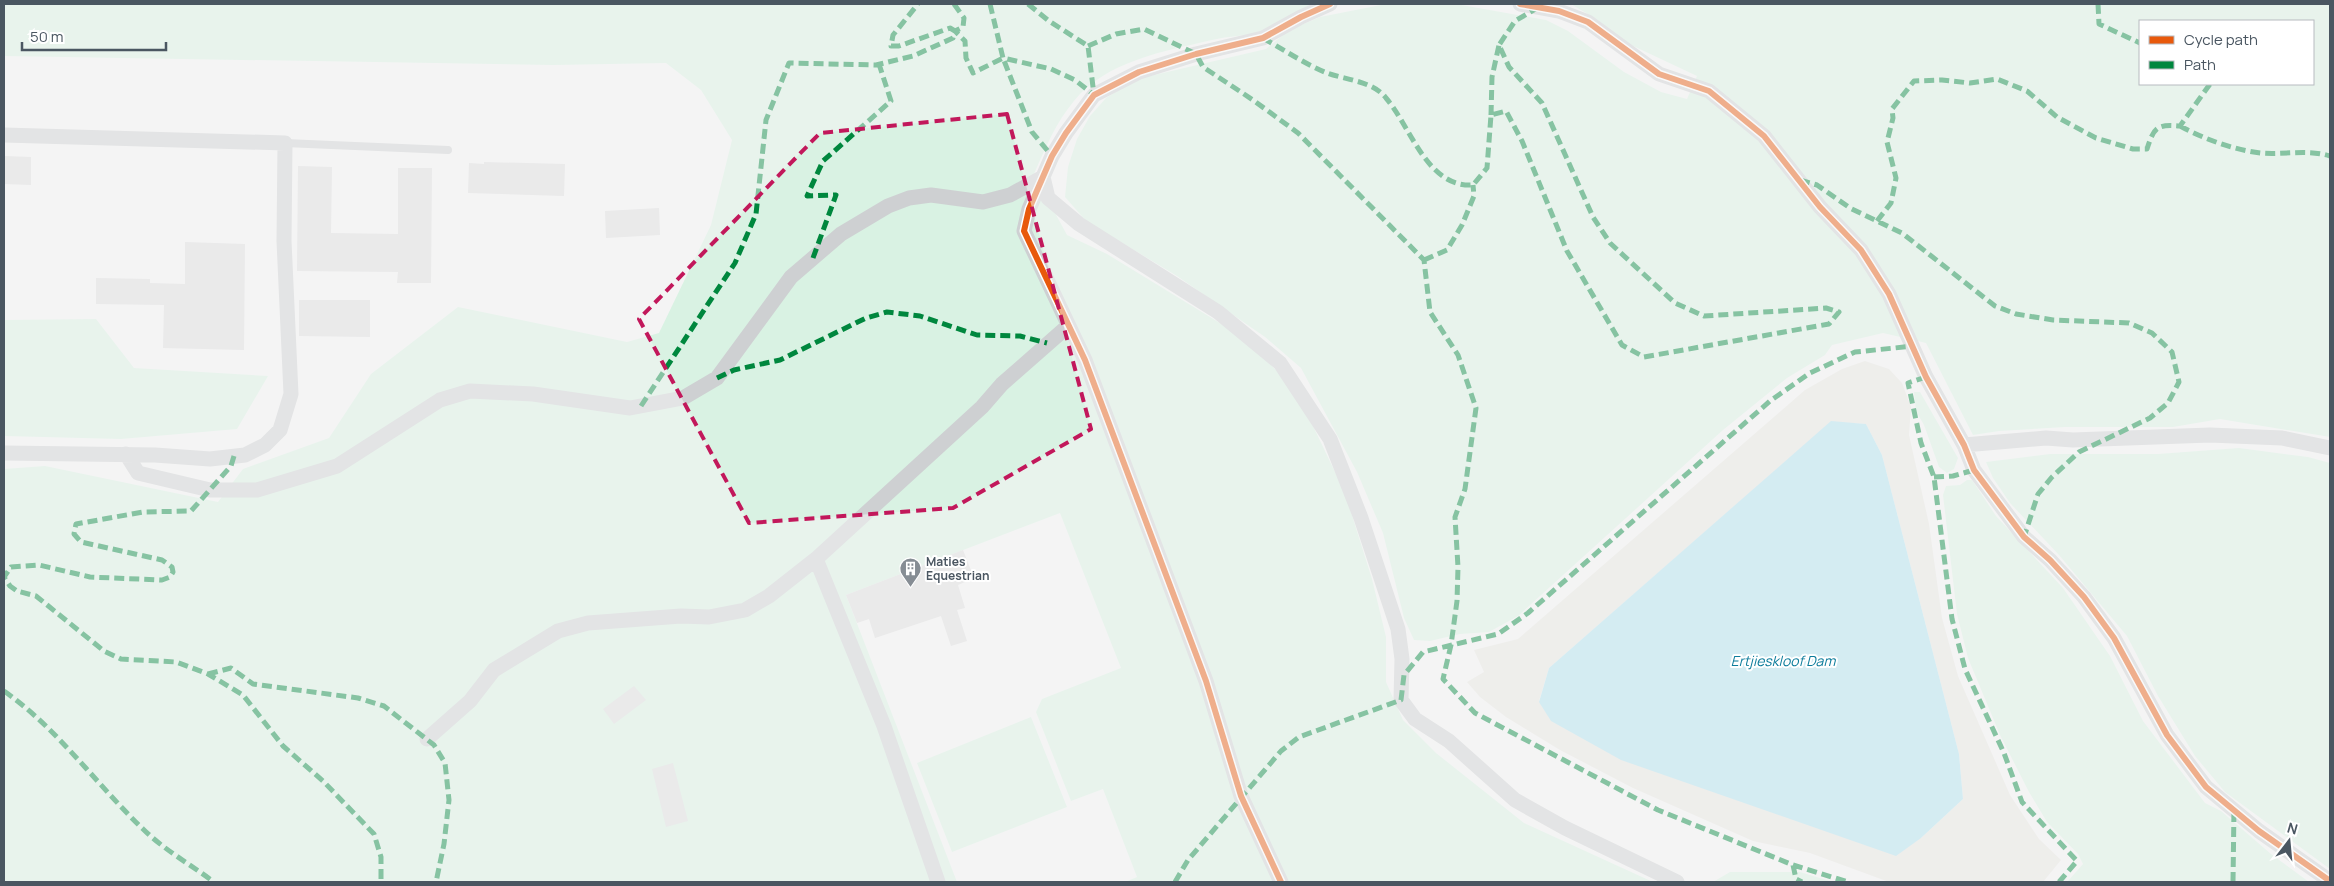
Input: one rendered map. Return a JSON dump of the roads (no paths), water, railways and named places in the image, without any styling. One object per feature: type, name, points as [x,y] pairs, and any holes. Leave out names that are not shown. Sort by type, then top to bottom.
[{"type":"street","points":[[1282,882],[1241,796],[1206,681],[1085,360],[1024,231],[1029,209],[1066,133],[1094,95],[1139,72],[1196,54],[1263,38],[1301,17],[1330,4]]},
{"type":"street","points":[[1520,4],[1559,11],[1588,22],[1659,74],[1709,91],[1764,136],[1820,207],[1861,250],[1889,294],[1926,377],[1964,445],[1974,470],[2024,537],[2050,560],[2114,638],[2167,735],[2206,786],[2259,831],[2330,881]]},
{"type":"street","points":[[4,135],[285,143],[284,241],[291,394],[280,430],[265,445],[245,455],[210,458],[126,454],[4,453]]},
{"type":"street","points":[[126,454],[138,473],[175,484],[210,490],[257,490],[337,466],[440,400],[470,391],[533,394],[630,408],[683,398],[717,378],[791,276],[841,234],[888,206],[909,198],[931,196],[983,202],[1010,195],[1043,178]]},
{"type":"street","points":[[1043,178],[1048,198],[1079,224],[1218,312],[1280,363],[1330,439],[1361,518],[1398,629],[1402,659],[1401,700],[1415,719],[1449,741],[1515,800],[1565,828],[1677,882]]},
{"type":"street","points":[[426,739],[470,701],[494,670],[558,631],[588,623],[681,616],[709,617],[744,610],[769,596],[816,559],[982,407],[1002,384],[1068,326]]},
{"type":"street","points":[[1964,445],[2046,438],[2074,440],[2210,434],[2282,438],[2330,448]]},
{"type":"street","points":[[816,559],[884,726],[938,882]]},
{"type":"lane","points":[[285,143],[448,150]]},
{"type":"water","name":"Ertjieskloof Dam","points":[[1831,421],[1866,424],[1882,455],[1959,754],[1963,799],[1921,838],[1896,856],[1621,760],[1551,721],[1539,702],[1549,668]]},
{"type":"place","name":"Maties Equestrian","points":[[910,587]]}]
